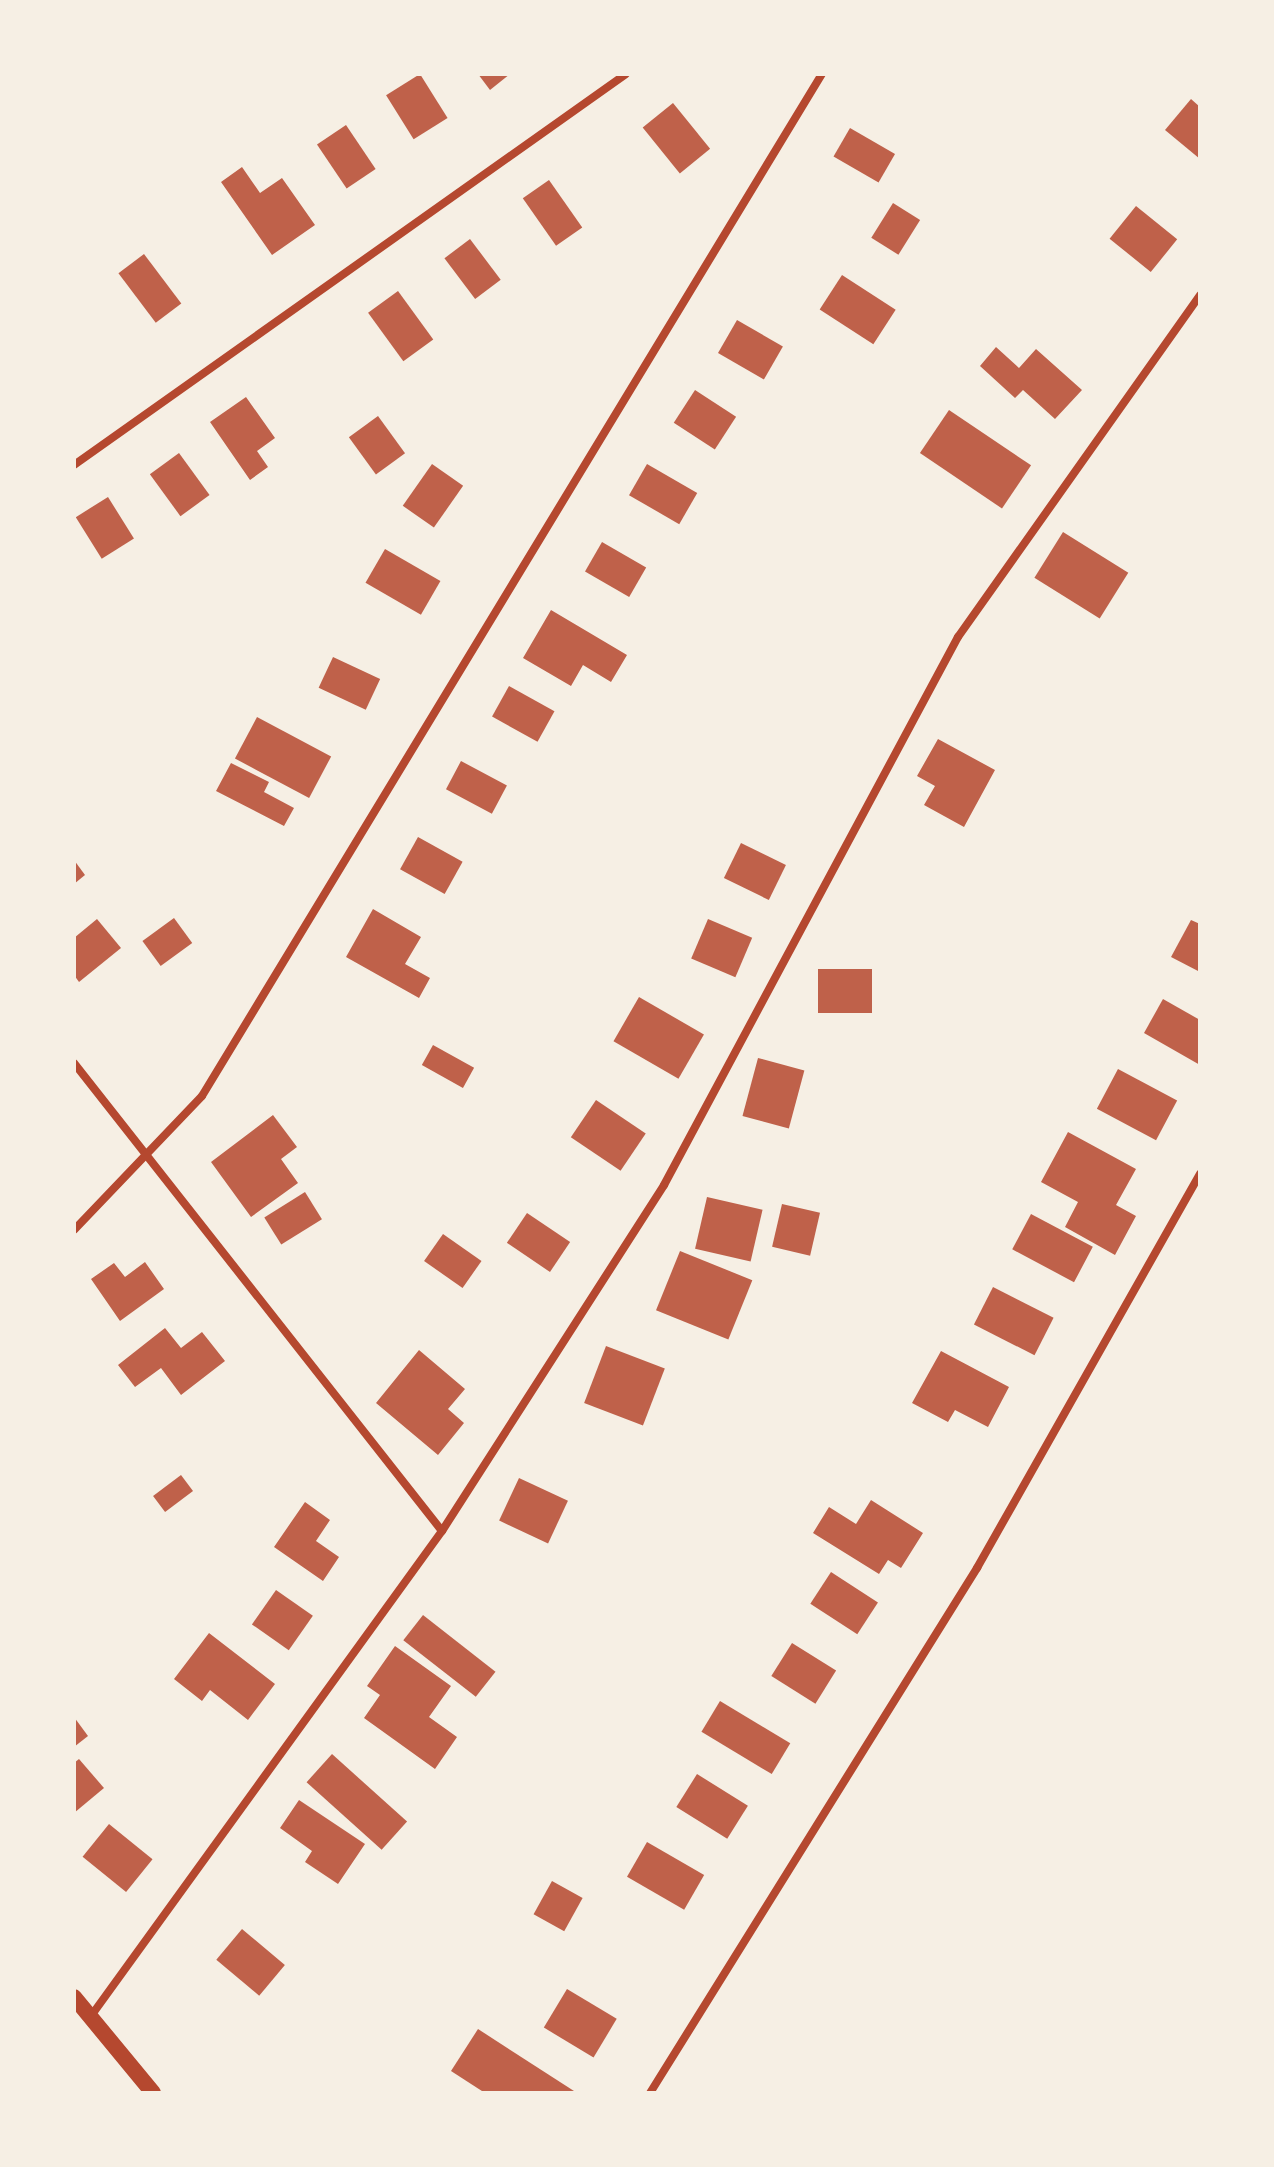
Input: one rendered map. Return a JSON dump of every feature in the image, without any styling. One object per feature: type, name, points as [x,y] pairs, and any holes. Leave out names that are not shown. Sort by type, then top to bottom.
[{"type":"main road","points":[[74,1997],[153,2093]]},
{"type":"street","points":[[74,465],[626,74]]},
{"type":"street","points":[[74,1230],[148,1157],[202,1096],[822,74]]},
{"type":"street","points":[[89,2018],[442,1531],[664,1185],[958,637],[1200,295]]},
{"type":"street","points":[[74,1063],[442,1531]]},
{"type":"street","points":[[650,2093],[977,1568],[1200,1174]]},
{"type":"building","points":[[420,74],[448,118],[414,139],[386,95]]},
{"type":"building","points":[[478,74],[510,74],[490,90]]},
{"type":"building","points":[[1191,99],[1200,107],[1200,159],[1165,130]]},
{"type":"building","points":[[673,103],[710,149],[680,173],[643,128]]},
{"type":"building","points":[[346,125],[376,169],[347,189],[317,145]]},
{"type":"building","points":[[850,128],[895,154],[879,183],[834,157]]},
{"type":"building","points":[[242,167],[260,193],[282,178],[315,225],[272,255],[221,182]]},
{"type":"building","points":[[549,180],[582,228],[556,246],[523,198]]},
{"type":"building","points":[[893,203],[920,220],[898,255],[871,238]]},
{"type":"building","points":[[1136,206],[1177,239],[1151,272],[1110,239]]},
{"type":"building","points":[[470,239],[501,280],[475,299],[444,258]]},
{"type":"building","points":[[144,254],[181,304],[156,323],[118,273]]},
{"type":"building","points":[[842,275],[896,310],[873,344],[820,309]]},
{"type":"building","points":[[398,291],[433,340],[403,361],[368,313]]},
{"type":"building","points":[[737,320],[783,346],[764,379],[718,353]]},
{"type":"building","points":[[996,347],[1019,368],[1036,349],[1082,390],[1055,419],[1023,390],[1015,398],[980,366]]},
{"type":"building","points":[[695,390],[736,417],[715,449],[674,423]]},
{"type":"building","points":[[246,397],[275,438],[257,451],[268,467],[250,480],[210,422]]},
{"type":"building","points":[[949,410],[1031,465],[1002,508],[920,453]]},
{"type":"building","points":[[378,416],[405,453],[376,474],[349,437]]},
{"type":"building","points":[[179,453],[210,495],[180,516],[150,474]]},
{"type":"building","points":[[432,464],[463,486],[434,528],[403,506]]},
{"type":"building","points":[[647,464],[697,493],[679,524],[629,495]]},
{"type":"building","points":[[108,497],[134,539],[102,559],[76,517]]},
{"type":"building","points":[[1063,532],[1128,573],[1100,619],[1034,578]]},
{"type":"building","points":[[602,542],[646,568],[629,597],[585,571]]},
{"type":"building","points":[[385,549],[440,581],[421,615],[366,583]]},
{"type":"building","points":[[551,610],[627,655],[611,682],[583,665],[571,686],[523,658]]},
{"type":"building","points":[[333,657],[380,679],[366,710],[319,688]]},
{"type":"building","points":[[509,686],[554,711],[538,742],[492,717]]},
{"type":"building","points":[[257,717],[331,756],[309,798],[235,758]]},
{"type":"building","points":[[938,739],[995,770],[964,827],[924,805],[935,786],[917,776]]},
{"type":"building","points":[[461,761],[507,785],[492,814],[446,789]]},
{"type":"building","points":[[231,763],[269,782],[264,792],[294,808],[284,826],[216,791]]},
{"type":"building","points":[[418,837],[463,862],[445,894],[400,869]]},
{"type":"building","points":[[741,843],[786,865],[769,900],[724,878]]},
{"type":"building","points":[[74,860],[85,875],[74,884]]},
{"type":"building","points":[[373,909],[421,937],[405,964],[430,978],[419,998],[346,957]]},
{"type":"building","points":[[174,918],[192,943],[161,966],[142,941]]},
{"type":"building","points":[[97,919],[121,948],[79,982],[74,975],[74,938]]},
{"type":"building","points":[[708,919],[752,938],[735,977],[691,959]]},
{"type":"building","points":[[1191,920],[1200,924],[1200,972],[1171,957]]},
{"type":"building","points":[[818,969],[872,969],[872,1013],[818,1013]]},
{"type":"building","points":[[639,997],[704,1034],[678,1079],[614,1041]]},
{"type":"building","points":[[1163,999],[1200,1020],[1200,1065],[1144,1033]]},
{"type":"building","points":[[433,1045],[474,1068],[463,1088],[422,1065]]},
{"type":"building","points":[[758,1058],[804,1070],[789,1128],[742,1116]]},
{"type":"building","points":[[1118,1069],[1177,1100],[1156,1140],[1097,1109]]},
{"type":"building","points":[[596,1100],[646,1134],[621,1171],[571,1137]]},
{"type":"building","points":[[273,1115],[297,1147],[281,1159],[298,1183],[251,1217],[211,1162]]},
{"type":"building","points":[[1068,1132],[1136,1169],[1116,1205],[1136,1216],[1115,1255],[1065,1227],[1078,1202],[1041,1182]]},
{"type":"building","points":[[305,1192],[322,1219],[281,1245],[264,1217]]},
{"type":"building","points":[[707,1197],[763,1210],[751,1261],[695,1249]]},
{"type":"building","points":[[782,1204],[820,1213],[810,1256],[772,1247]]},
{"type":"building","points":[[527,1213],[570,1242],[550,1272],[507,1243]]},
{"type":"building","points":[[1031,1214],[1093,1247],[1074,1282],[1012,1249]]},
{"type":"building","points":[[443,1234],[482,1261],[463,1288],[424,1261]]},
{"type":"building","points":[[680,1251],[752,1280],[728,1340],[656,1310]]},
{"type":"building","points":[[145,1262],[164,1289],[120,1321],[91,1279],[114,1263],[125,1277]]},
{"type":"building","points":[[993,1287],[1054,1318],[1035,1355],[974,1324]]},
{"type":"building","points":[[165,1328],[181,1348],[202,1332],[225,1361],[181,1395],[161,1368],[135,1387],[118,1365]]},
{"type":"building","points":[[606,1346],[665,1369],[643,1426],[584,1403]]},
{"type":"building","points":[[419,1350],[465,1389],[448,1409],[464,1423],[438,1455],[376,1403]]},
{"type":"building","points":[[941,1351],[1009,1387],[988,1427],[955,1410],[948,1422],[912,1403]]},
{"type":"building","points":[[181,1475],[193,1491],[165,1512],[153,1496]]},
{"type":"building","points":[[519,1478],[568,1501],[548,1543],[499,1521]]},
{"type":"building","points":[[871,1500],[923,1533],[901,1568],[888,1560],[879,1574],[813,1533],[829,1507],[856,1524]]},
{"type":"building","points":[[305,1502],[330,1520],[316,1541],[339,1557],[323,1581],[274,1547]]},
{"type":"building","points":[[831,1572],[878,1602],[857,1634],[810,1604]]},
{"type":"building","points":[[276,1590],[313,1616],[289,1650],[252,1624]]},
{"type":"building","points":[[423,1615],[495,1672],[476,1697],[403,1640]]},
{"type":"building","points":[[209,1633],[275,1684],[248,1720],[210,1690],[202,1701],[174,1679]]},
{"type":"building","points":[[792,1643],[836,1671],[815,1704],[771,1676]]},
{"type":"building","points":[[395,1646],[451,1686],[429,1717],[457,1737],[435,1769],[364,1718],[380,1695],[367,1686]]},
{"type":"building","points":[[720,1701],[790,1743],[772,1774],[701,1732]]},
{"type":"building","points":[[74,1717],[88,1736],[74,1747]]},
{"type":"building","points":[[332,1754],[407,1822],[382,1850],[307,1782]]},
{"type":"building","points":[[79,1759],[104,1788],[74,1813],[74,1763]]},
{"type":"building","points":[[697,1774],[748,1806],[727,1839],[676,1807]]},
{"type":"building","points":[[299,1800],[365,1844],[338,1884],[305,1862],[312,1851],[280,1828]]},
{"type":"building","points":[[109,1824],[153,1859],[126,1892],[83,1857]]},
{"type":"building","points":[[647,1842],[704,1875],[684,1910],[627,1877]]},
{"type":"building","points":[[552,1881],[583,1898],[564,1931],[534,1914]]},
{"type":"building","points":[[242,1929],[285,1965],[259,1996],[216,1960]]},
{"type":"building","points":[[567,1989],[617,2019],[594,2057],[544,2028]]},
{"type":"building","points":[[478,2029],[573,2093],[485,2093],[451,2071]]}]
